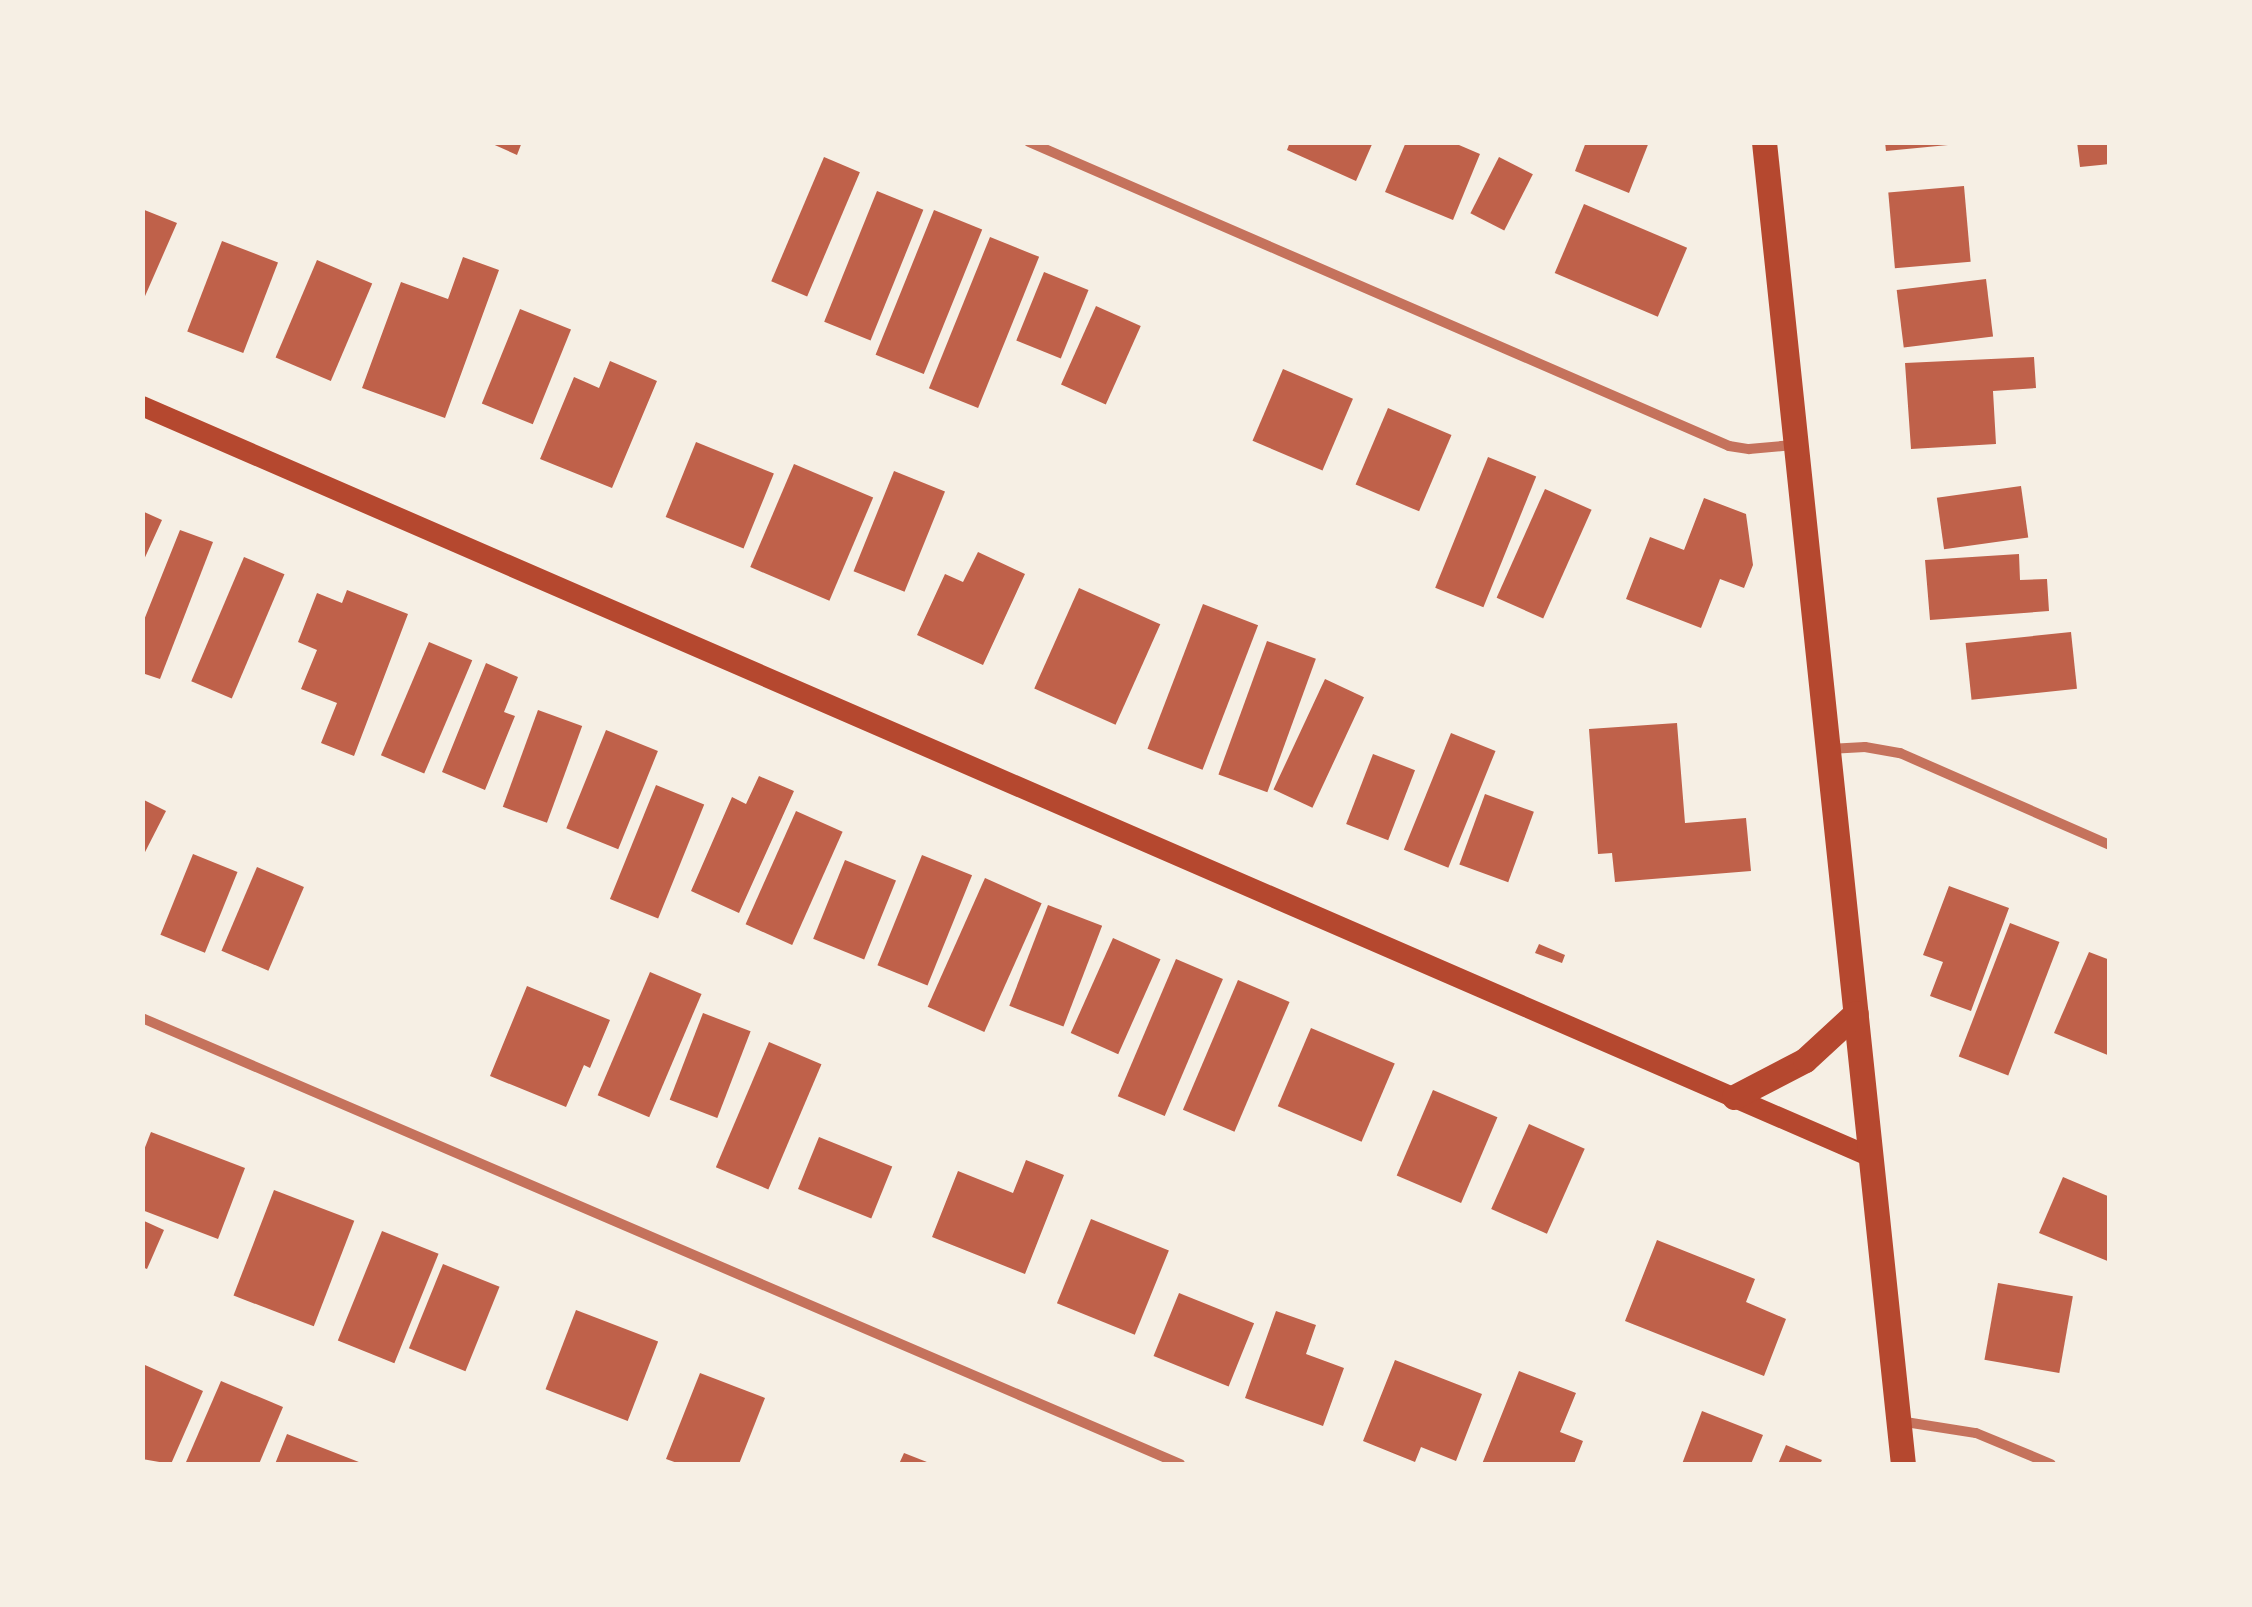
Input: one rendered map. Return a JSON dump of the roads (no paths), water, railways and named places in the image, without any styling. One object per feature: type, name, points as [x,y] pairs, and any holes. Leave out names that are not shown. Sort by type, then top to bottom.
[{"type":"main road","points":[[1764,142],[1903,1464]]},
{"type":"main road","points":[[142,406],[1870,1157]]},
{"type":"main road","points":[[1734,1097],[1804,1060],[1856,1012]]},
{"type":"street","points":[[1029,142],[1729,446],[1749,449],[1794,444]]},
{"type":"street","points":[[1828,748],[1865,747],[1900,753],[2110,846]]},
{"type":"street","points":[[144,1022],[1180,1464]]},
{"type":"street","points":[[1898,1421],[1976,1433],[2051,1464]]}]
